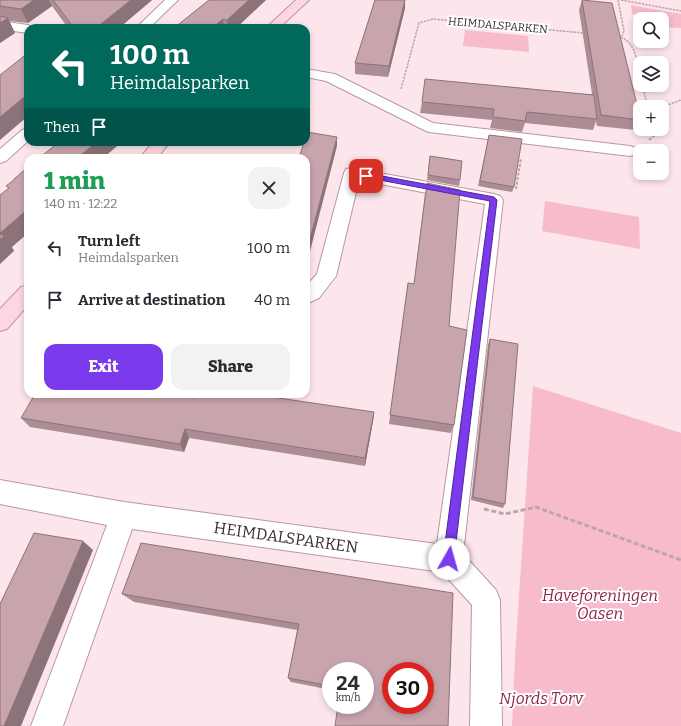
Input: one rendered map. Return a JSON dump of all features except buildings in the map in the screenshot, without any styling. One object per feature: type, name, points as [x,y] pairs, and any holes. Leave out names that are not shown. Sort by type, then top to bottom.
[{"type":"street","points":[[146,24],[172,0]]},
{"type":"street","points":[[276,24],[303,0]]},
{"type":"street","points":[[0,25],[24,28]]},
{"type":"street","points":[[310,74],[330,77],[429,127],[630,151]]},
{"type":"street","points":[[0,158],[24,137]]},
{"type":"street","points":[[152,154],[158,146]]},
{"type":"street","points":[[310,294],[326,276],[352,173],[494,200],[449,559],[486,600],[486,726]]},
{"type":"street","points":[[0,323],[24,296]]},
{"type":"street","name":"HEIMDALSPARKEN","points":[[0,492],[124,515],[449,559]]},
{"type":"street","points":[[47,726],[124,515]]},
{"type":"path","points":[[622,36],[624,31],[620,0],[681,11]]},
{"type":"path","name":"HEIMDALSPARKEN","points":[[390,107],[400,94],[419,23],[433,19],[590,33]]},
{"type":"path","points":[[614,35],[622,36],[633,46],[635,56]]},
{"type":"path","points":[[669,104],[681,100]]},
{"type":"path","points":[[494,200],[515,196],[525,138]]},
{"type":"path","points":[[456,502],[505,514],[536,507],[681,560]]},
{"type":"green space","points":[[631,5],[681,14],[681,28],[669,27],[669,12],[633,12],[632,14]]},
{"type":"green space","points":[[465,30],[528,36],[529,52],[463,46]]},
{"type":"green space","points":[[545,201],[639,217],[640,249],[542,231]]},
{"type":"green space","name":"Haveforeningen Oasen","points":[[533,386],[681,433],[681,726],[512,726],[515,657]]},
{"type":"route","points":[[366,176],[494,200],[449,559]]},
{"type":"park label","name":"Njords Torv","points":[[541,698]]}]
